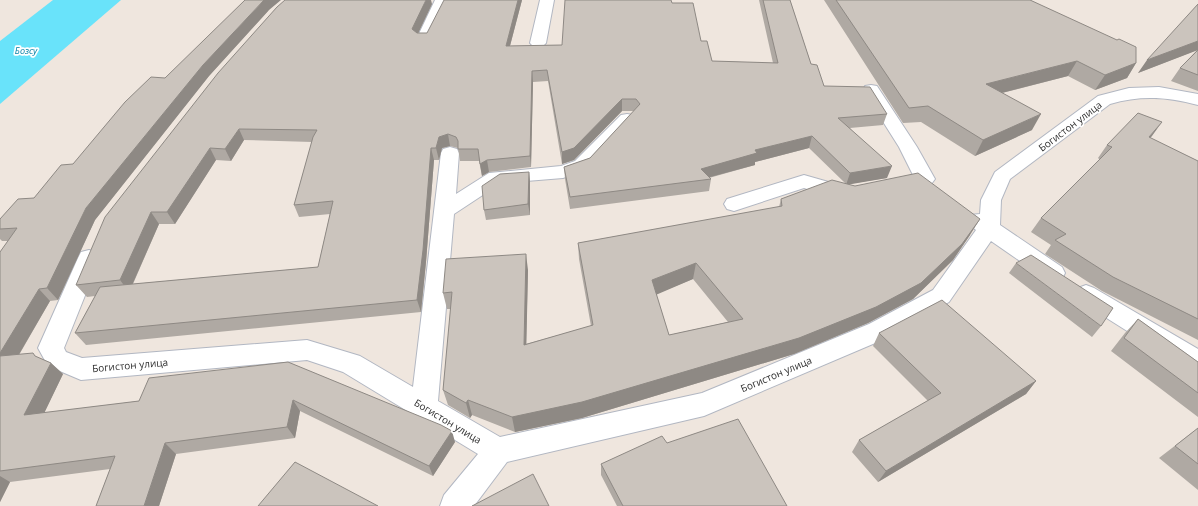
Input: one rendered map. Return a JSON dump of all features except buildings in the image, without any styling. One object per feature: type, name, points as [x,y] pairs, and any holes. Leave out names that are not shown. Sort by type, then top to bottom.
[{"type":"street","points":[[424,40],[442,0]]},
{"type":"street","points":[[538,43],[547,0]]},
{"type":"street","points":[[854,88],[869,88],[931,184],[904,184]]},
{"type":"street","name":"Богистон улица","points":[[97,239],[51,348],[57,359],[81,369],[307,350],[351,364],[498,451],[704,404],[878,331],[941,296],[989,228],[991,200],[1002,176],[1104,100],[1129,93],[1159,92],[1198,100]]},
{"type":"street","points":[[444,211],[496,176],[563,172],[582,166],[630,116]]},
{"type":"street","points":[[424,406],[450,153]]},
{"type":"street","points":[[734,204],[804,181],[849,194],[863,192]]},
{"type":"street","points":[[962,210],[1110,310],[1198,362]]},
{"type":"street","points":[[455,506],[498,451]]},
{"type":"water","name":"Бозсу","points":[[53,0],[121,0],[0,104],[0,41]]}]
